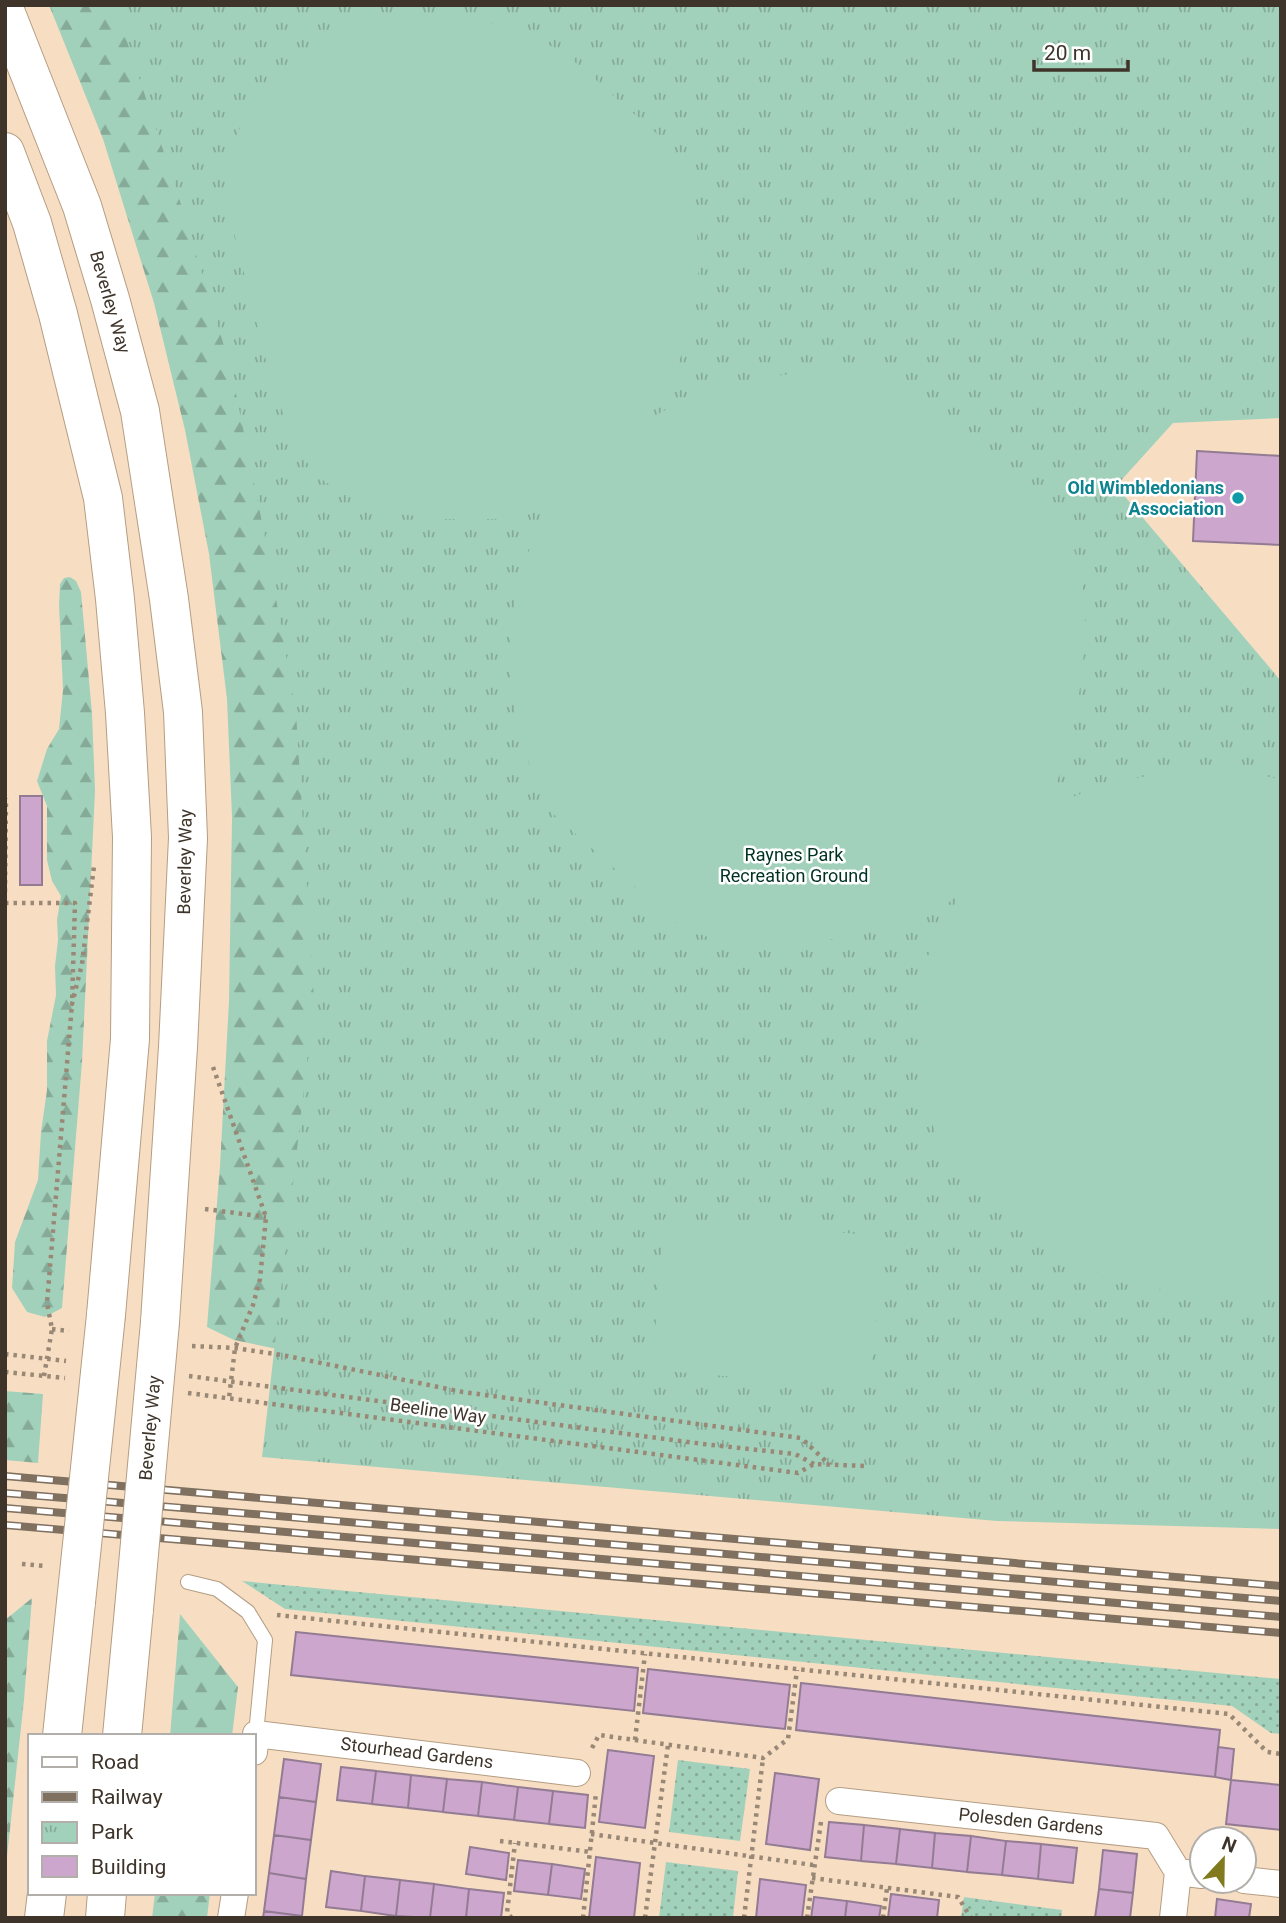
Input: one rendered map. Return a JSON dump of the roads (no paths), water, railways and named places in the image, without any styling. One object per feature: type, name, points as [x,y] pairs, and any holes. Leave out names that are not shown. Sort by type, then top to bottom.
[{"type":"highway","name":"Beverley Way","points":[[5,11],[82,206],[140,411],[169,599],[183,712],[188,838],[178,1047],[160,1322],[122,1734]]},
{"type":"highway","points":[[5,152],[32,223],[51,288],[103,498],[125,713],[132,837],[130,1039],[106,1315],[62,1734]]},
{"type":"highway","points":[[44,1918],[47,1895]]},
{"type":"highway","points":[[105,1918],[107,1895]]},
{"type":"street","name":"Stourhead Gardens","points":[[256,1743],[578,1773]]},
{"type":"street","name":"Polesden Gardens","points":[[839,1801],[1156,1836],[1188,1871]]},
{"type":"street","points":[[1172,1918],[1188,1878]]},
{"type":"street","points":[[1258,1882],[1281,1884]]},
{"type":"street","points":[[231,1918],[235,1895]]},
{"type":"lane","points":[[187,1582],[217,1589],[248,1612],[265,1640],[256,1734]]},
{"type":"railway","points":[[5,1476],[1281,1586]]},
{"type":"railway","points":[[5,1493],[1281,1601]]},
{"type":"railway","points":[[5,1508],[1281,1617]]},
{"type":"railway","points":[[5,1525],[1281,1633]]},
{"type":"place","name":"Old Wimbledonians Association","points":[[1238,498]]},
{"type":"park label","name":"Raynes Park Recreation Ground","points":[[794,865]]}]
